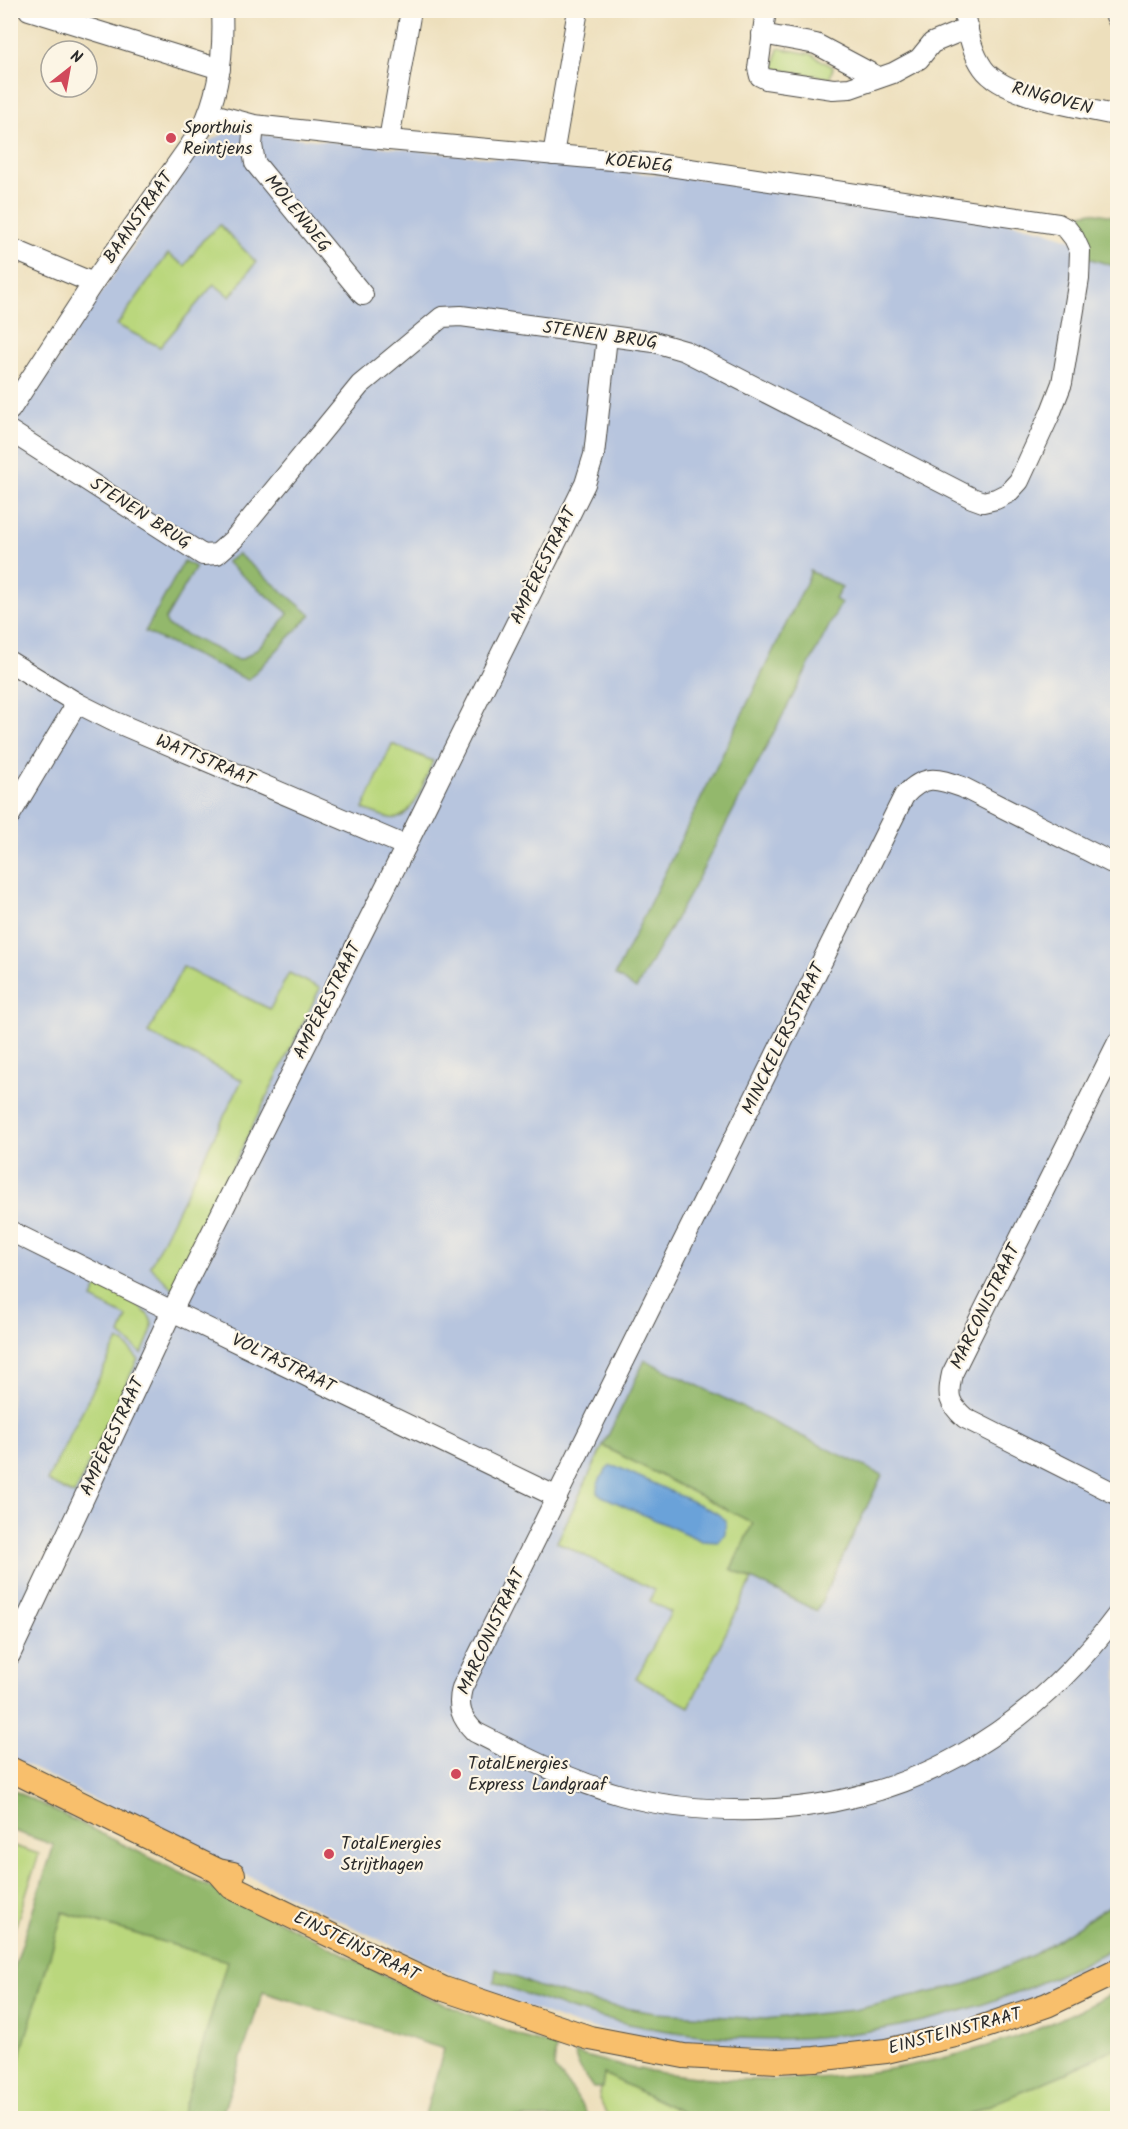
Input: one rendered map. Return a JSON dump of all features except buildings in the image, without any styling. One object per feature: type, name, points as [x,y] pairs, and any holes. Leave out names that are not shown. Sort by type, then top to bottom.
[{"type":"main road","name":"EINSTEINSTRAAT","points":[[10,1768],[218,1871],[232,1887],[444,1989],[590,2038],[657,2052],[736,2060],[815,2059],[886,2052],[968,2032],[1047,2005],[1118,1971]]},
{"type":"street","points":[[29,10],[220,69]]},
{"type":"street","name":"BAANSTRAAT","points":[[10,410],[93,283],[195,140],[209,113],[220,69],[223,44],[222,10]]},
{"type":"street","points":[[389,140],[411,10]]},
{"type":"street","points":[[553,155],[578,10]]},
{"type":"street","points":[[766,10],[759,74],[764,78],[833,88],[850,88],[893,73],[919,59],[932,44],[965,20]]},
{"type":"street","points":[[1113,10],[1118,20]]},
{"type":"street","name":"RINGOVEN","points":[[965,20],[979,61],[988,75],[1009,89],[1118,116]]},
{"type":"street","points":[[762,34],[816,44],[878,77]]},
{"type":"street","name":"KOEWEG","points":[[209,113],[254,125],[389,140],[656,164],[1001,214],[1058,224],[1067,229]]},
{"type":"street","name":"MOLENWEG","points":[[254,125],[252,145],[255,162],[363,295]]},
{"type":"street","name":"STENEN BRUG","points":[[10,431],[203,555],[217,554],[234,539],[360,385],[442,317],[461,316],[654,342],[685,351],[972,498],[983,502],[996,500],[1008,493],[1018,481],[1062,383],[1079,279],[1080,251],[1067,229]]},
{"type":"street","points":[[10,248],[93,283]]},
{"type":"street","name":"AMPÈRESTRAAT","points":[[10,1655],[172,1311],[406,846],[587,477],[594,455],[607,337]]},
{"type":"street","name":"WATTSTRAAT","points":[[10,662],[113,722],[406,846]]},
{"type":"street","points":[[10,815],[77,703]]},
{"type":"street","name":"MINCKELERSSTRAAT","points":[[557,1497],[904,796],[914,785],[925,780],[936,778],[946,781],[1118,866]]},
{"type":"street","name":"MARCONISTRAAT","points":[[1118,1042],[952,1374],[949,1399],[956,1410],[966,1418],[1118,1495]]},
{"type":"street","name":"VOLTASTRAAT","points":[[10,1231],[557,1497]]},
{"type":"street","name":"MARCONISTRAAT","points":[[557,1497],[462,1688],[459,1708],[475,1732],[583,1783],[622,1796],[730,1811],[797,1808],[856,1798],[920,1776],[972,1749],[1026,1712],[1082,1659],[1118,1614]]},
{"type":"shaded area","points":[[229,131],[915,201],[1046,231],[1117,256],[1117,1960],[1015,2008],[915,2038],[829,2049],[716,2050],[576,2025],[487,1992],[154,1830],[11,1757],[10,429],[201,145]]},
{"type":"green space","points":[[778,48],[811,54],[833,67],[830,78],[774,69]]},
{"type":"green space","points":[[1092,212],[1117,217],[1117,267],[1088,258],[1064,217]]},
{"type":"green space","points":[[220,225],[256,262],[230,297],[214,284],[160,347],[117,325],[168,254],[185,266],[202,241]]},
{"type":"green space","points":[[238,554],[311,615],[248,680],[145,632],[184,561],[196,567],[165,620],[168,626],[238,660],[258,648],[288,613],[226,562]]},
{"type":"green space","points":[[810,571],[842,587],[835,599],[841,603],[693,888],[636,989],[615,975]]},
{"type":"green space","points":[[392,744],[433,761],[412,807],[398,818],[390,818],[363,809]]},
{"type":"green space","points":[[183,967],[270,1009],[289,973],[320,988],[173,1289],[150,1266],[242,1080],[148,1033]]},
{"type":"green space","points":[[98,1285],[147,1313],[152,1327],[142,1354],[120,1334],[127,1317],[92,1299]]},
{"type":"green space","points":[[118,1340],[125,1344],[138,1359],[74,1495],[47,1481]]},
{"type":"green space","points":[[645,1360],[882,1475],[817,1611],[731,1569],[753,1523],[603,1446]]},
{"type":"green space","points":[[603,1446],[753,1523],[731,1569],[752,1580],[689,1707],[636,1679],[671,1612],[650,1601],[654,1590],[557,1542]]},
{"type":"green space","points":[[11,1789],[317,1940],[418,1993],[523,2037],[556,2047],[554,2068],[573,2091],[589,2118],[424,2118],[444,2049],[263,1992],[221,2118],[181,2118],[227,1961],[63,1912],[11,2087],[11,1978],[54,1845],[11,1830]]},
{"type":"green space","points":[[10,1845],[39,1854],[11,1940]]},
{"type":"green space","points":[[1117,1901],[1117,1946],[1041,1982],[965,2010],[888,2028],[810,2038],[731,2038],[652,2028],[573,2010],[494,1982],[496,1969],[539,1987],[597,2003],[655,2013],[765,2019],[854,2010],[967,1984],[1035,1954]]},
{"type":"green space","points":[[62,1912],[228,1961],[181,2118],[11,2118],[10,2087]]},
{"type":"green space","points":[[1117,1991],[1117,2046],[1073,2070],[959,2118],[694,2118],[604,2074],[602,2088],[593,2088],[580,2069],[574,2053],[627,2067],[678,2075],[782,2080],[834,2077],[936,2060],[986,2046],[1045,2026]]},
{"type":"green space","points":[[1117,2046],[1117,2118],[959,2118],[1073,2070]]},
{"type":"green space","points":[[604,2073],[694,2118],[609,2118],[599,2099]]},
{"type":"water","points":[[611,1466],[620,1468],[715,1512],[726,1520],[725,1534],[718,1542],[702,1541],[602,1496],[597,1492],[598,1485],[603,1474]]},
{"type":"place","name":"Sporthuis Reintjens","points":[[171,138]]},
{"type":"place","name":"TotalEnergies Express Landgraaf","points":[[456,1774]]},
{"type":"place","name":"TotalEnergies Strijthagen","points":[[329,1854]]}]
